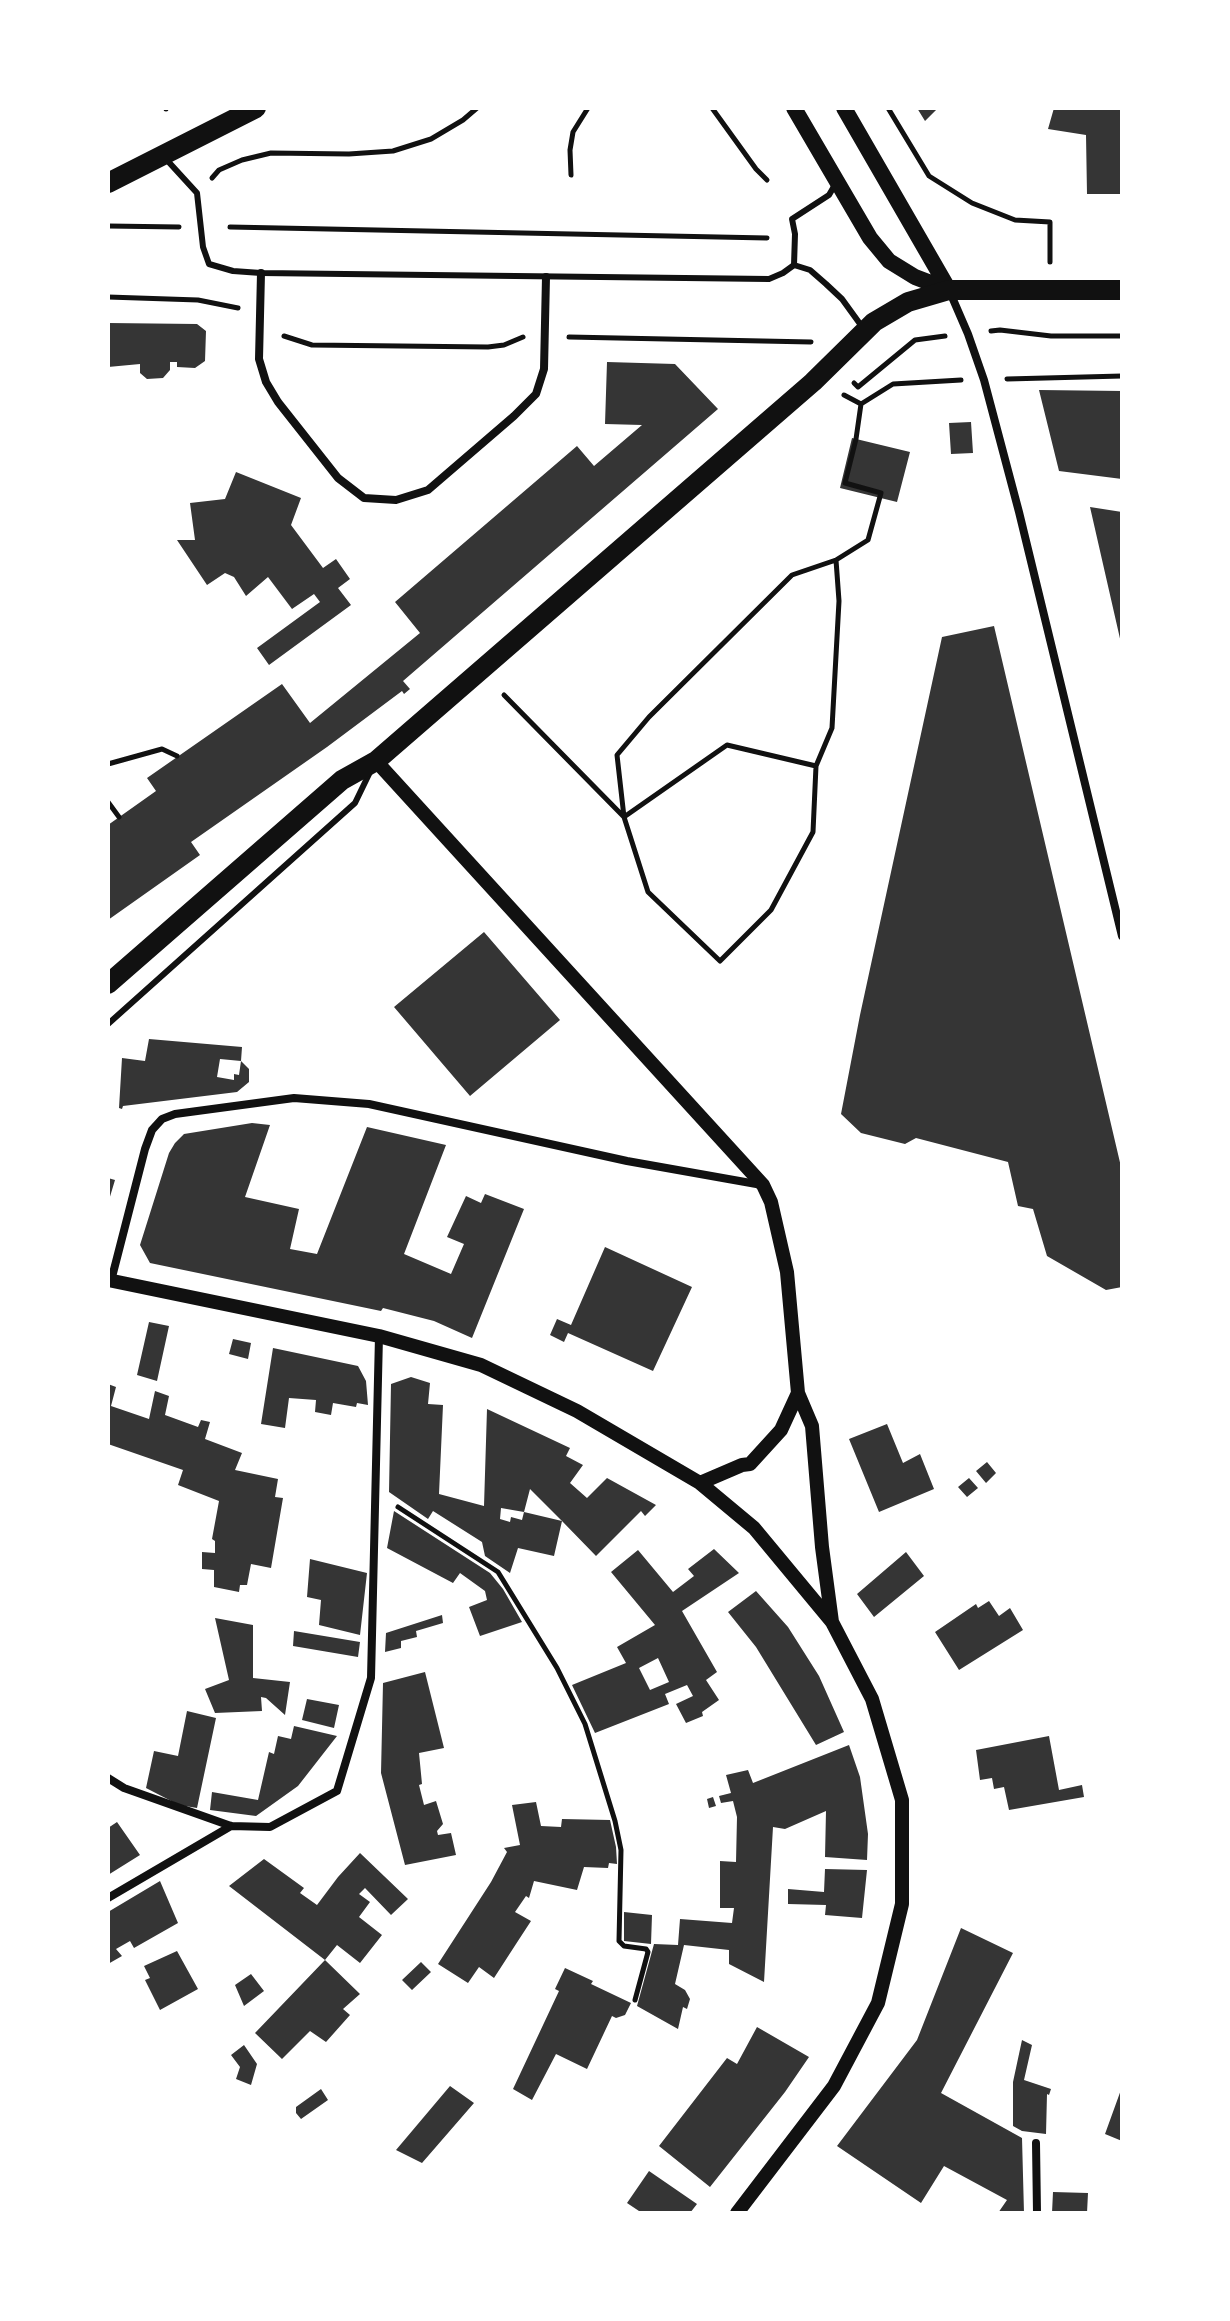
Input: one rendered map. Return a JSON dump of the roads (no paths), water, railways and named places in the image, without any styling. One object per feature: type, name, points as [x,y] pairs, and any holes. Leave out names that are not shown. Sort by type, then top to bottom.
[{"type":"main road","points":[[108,183],[256,108]]},
{"type":"main road","points":[[794,108],[870,238],[889,261],[915,277],[949,290]]},
{"type":"main road","points":[[844,108],[949,290]]},
{"type":"main road","points":[[108,984],[342,780],[376,761],[813,382],[874,322],[908,302],[949,290],[1122,290]]},
{"type":"street","points":[[261,273],[259,359],[266,382],[338,478],[364,498],[396,500],[428,490],[536,394],[544,369],[546,277]]},
{"type":"street","points":[[949,290],[984,380],[1122,936]]},
{"type":"street","points":[[376,761],[763,1185],[771,1202],[787,1272],[798,1393],[812,1426],[832,1622]]},
{"type":"street","points":[[737,2213],[834,2086],[878,2003],[902,1904],[902,1800],[872,1699],[832,1622],[754,1528],[700,1483],[577,1411],[481,1365],[379,1336],[110,1280],[152,1130],[162,1119],[175,1114],[294,1098],[369,1104],[627,1161],[763,1185]]},
{"type":"street","points":[[108,1778],[124,1788],[231,1826],[270,1827],[337,1791],[371,1678],[379,1336]]},
{"type":"street","points":[[700,1483],[750,1464],[781,1430],[798,1393]]},
{"type":"street","points":[[108,1898],[231,1826]]},
{"type":"street","points":[[1036,2143],[1037,2213]]},
{"type":"lane","points":[[163,156],[197,193],[203,247],[209,264],[233,271],[769,279],[794,265]]},
{"type":"lane","points":[[794,265],[792,219],[829,195],[838,181]]},
{"type":"lane","points":[[794,265],[810,270],[826,284],[842,299],[865,331]]},
{"type":"lane","points":[[108,1024],[355,803],[376,761]]}]
